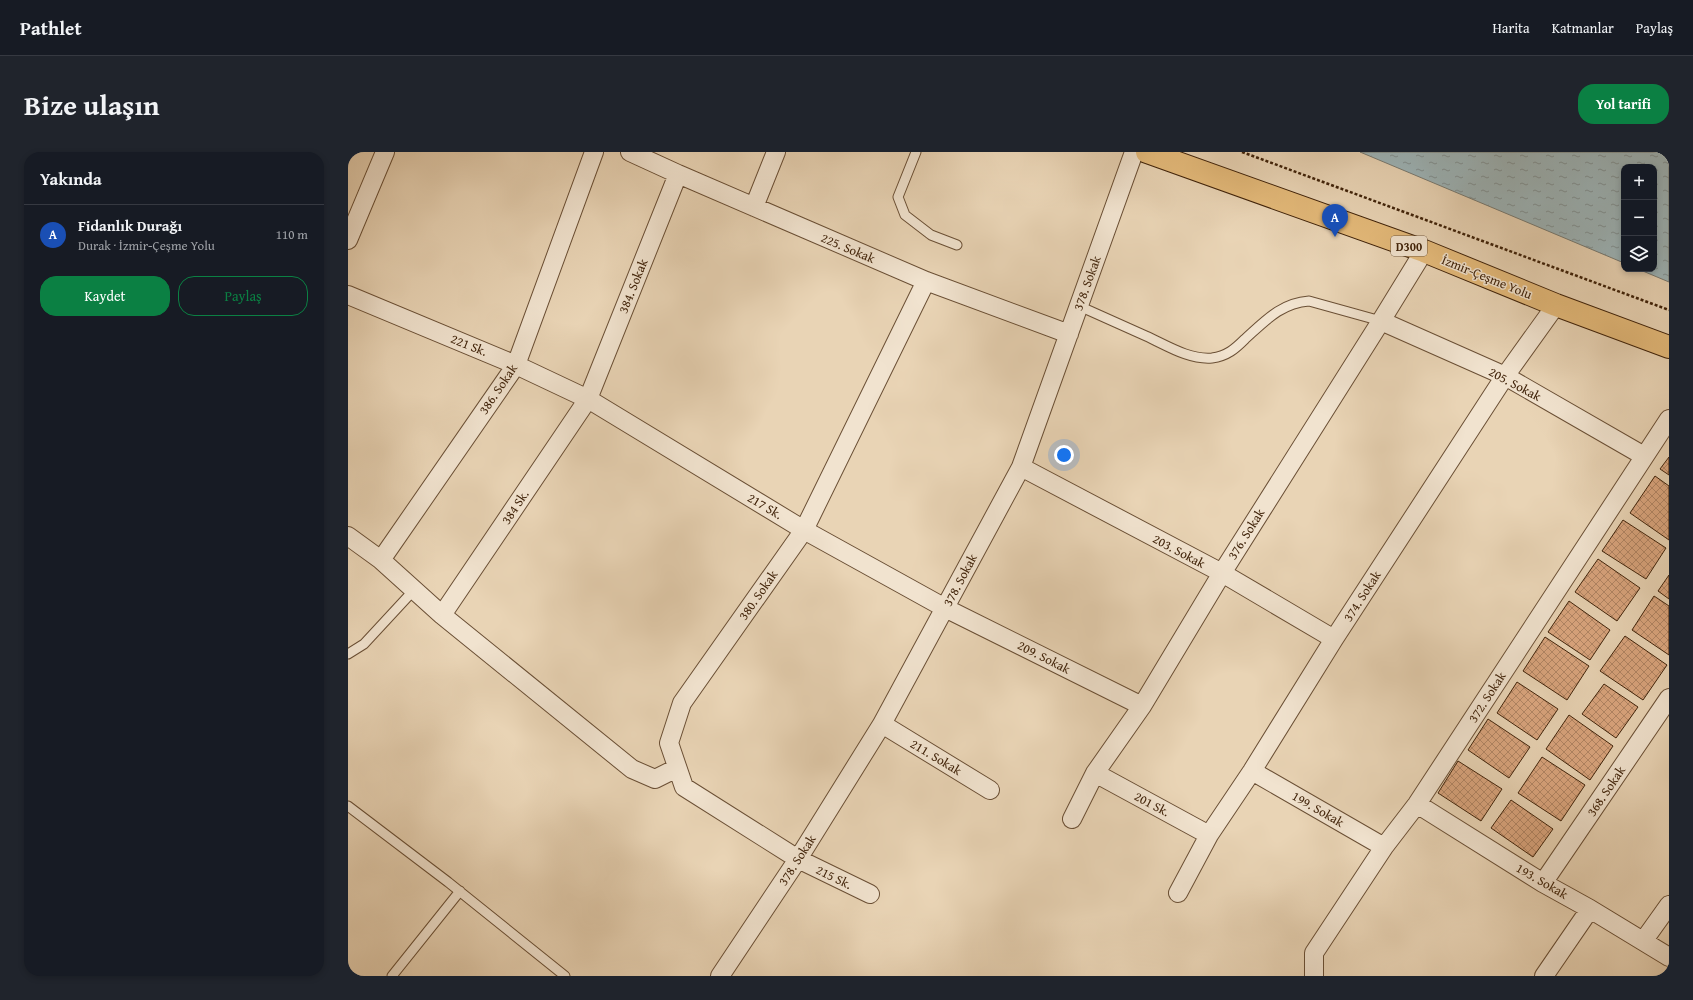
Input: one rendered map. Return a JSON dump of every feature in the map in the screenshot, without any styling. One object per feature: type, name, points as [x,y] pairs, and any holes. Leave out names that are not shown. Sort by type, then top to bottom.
[{"type":"highway","name":"İzmir-Çeşme Yolu","points":[[1147,152],[1424,251],[1556,305],[1669,347]]},
{"type":"street","points":[[348,240],[385,152]]},
{"type":"street","name":"386. Sokak","points":[[381,560],[516,364],[594,152]]},
{"type":"street","name":"225. Sokak","points":[[630,152],[926,281],[1069,334]]},
{"type":"street","points":[[754,207],[776,152]]},
{"type":"street","name":"378. Sokak","points":[[720,976],[798,859],[882,724],[1021,467],[1134,152]]},
{"type":"street","name":"384. Sokak","points":[[588,399],[678,174]]},
{"type":"street","name":"376. Sokak","points":[[1072,819],[1094,773],[1142,706],[1222,573],[1382,321],[1424,251]]},
{"type":"street","name":"380. Sokak","points":[[798,859],[684,787],[669,744],[682,703],[804,530],[926,281]]},
{"type":"street","name":"221 Sk.","points":[[348,295],[516,364],[588,399]]},
{"type":"street","name":"374. Sokak","points":[[1178,893],[1209,835],[1252,771],[1334,640],[1505,376],[1556,305]]},
{"type":"street","name":"205. Sokak","points":[[1382,321],[1505,376],[1644,456]]},
{"type":"street","name":"217 Sk.","points":[[588,399],[804,530],[945,608]]},
{"type":"street","name":"384 Sk.","points":[[442,615],[588,399]]},
{"type":"street","name":"372. Sokak","points":[[1314,976],[1314,953],[1384,847],[1417,804],[1669,419]]},
{"type":"street","name":"203. Sokak","points":[[1021,467],[1222,573],[1334,640]]},
{"type":"street","points":[[348,536],[381,560],[442,615],[632,770],[655,779],[677,768]]},
{"type":"street","name":"209. Sokak","points":[[945,608],[1142,706]]},
{"type":"street","name":"368. Sokak","points":[[1543,883],[1669,698]]},
{"type":"street","name":"211. Sokak","points":[[882,724],[990,790]]},
{"type":"street","name":"199. Sokak","points":[[1252,771],[1384,847]]},
{"type":"street","name":"201 Sk.","points":[[1094,773],[1209,835]]},
{"type":"street","name":"193. Sokak","points":[[1417,804],[1543,883],[1644,940],[1669,957]]},
{"type":"street","name":"215 Sk.","points":[[798,859],[870,894]]},
{"type":"street","points":[[1644,940],[1669,905]]},
{"type":"street","points":[[1544,976],[1590,909]]},
{"type":"lane","points":[[916,152],[898,197],[905,215],[931,235],[957,245]]},
{"type":"lane","points":[[1079,306],[1183,352],[1202,358],[1211,358],[1232,352],[1269,317],[1280,309],[1301,302],[1309,301],[1382,321]]},
{"type":"lane","points":[[348,654],[364,644],[414,590]]},
{"type":"lane","points":[[348,806],[460,891],[565,976]]},
{"type":"lane","points":[[392,976],[460,891]]},
{"type":"path","points":[[1242,152],[1669,310]]},
{"type":"water","points":[[1360,152],[1669,152],[1669,282],[1645,272],[1657,272],[1657,164],[1621,164],[1621,262]]},
{"type":"building","points":[[1669,457],[1669,475],[1660,469]]},
{"type":"building","points":[[1655,476],[1669,486],[1669,540],[1630,513]]},
{"type":"building","points":[[1623,520],[1666,548],[1646,579],[1602,551]]},
{"type":"building","points":[[1598,559],[1640,588],[1617,621],[1575,592]]},
{"type":"building","points":[[1669,575],[1669,599],[1658,591]]},
{"type":"building","points":[[1654,596],[1669,606],[1669,655],[1632,630]]},
{"type":"building","points":[[1569,601],[1610,630],[1590,660],[1548,632]]},
{"type":"building","points":[[1625,636],[1667,665],[1643,700],[1600,671]]},
{"type":"building","points":[[1545,637],[1589,666],[1567,700],[1523,671]]},
{"type":"building","points":[[1517,682],[1558,709],[1537,740],[1497,713]]},
{"type":"building","points":[[1604,684],[1638,707],[1616,738],[1582,714]]},
{"type":"building","points":[[1569,715],[1613,746],[1590,780],[1546,749]]},
{"type":"building","points":[[1488,719],[1530,747],[1509,778],[1468,750]]},
{"type":"building","points":[[1542,757],[1585,785],[1561,821],[1518,793]]},
{"type":"building","points":[[1458,761],[1502,789],[1481,821],[1438,793]]},
{"type":"building","points":[[1511,800],[1553,829],[1533,857],[1491,828]]},
{"type":"place","name":"Fidanlık Durağı","points":[[1335,237]]}]
